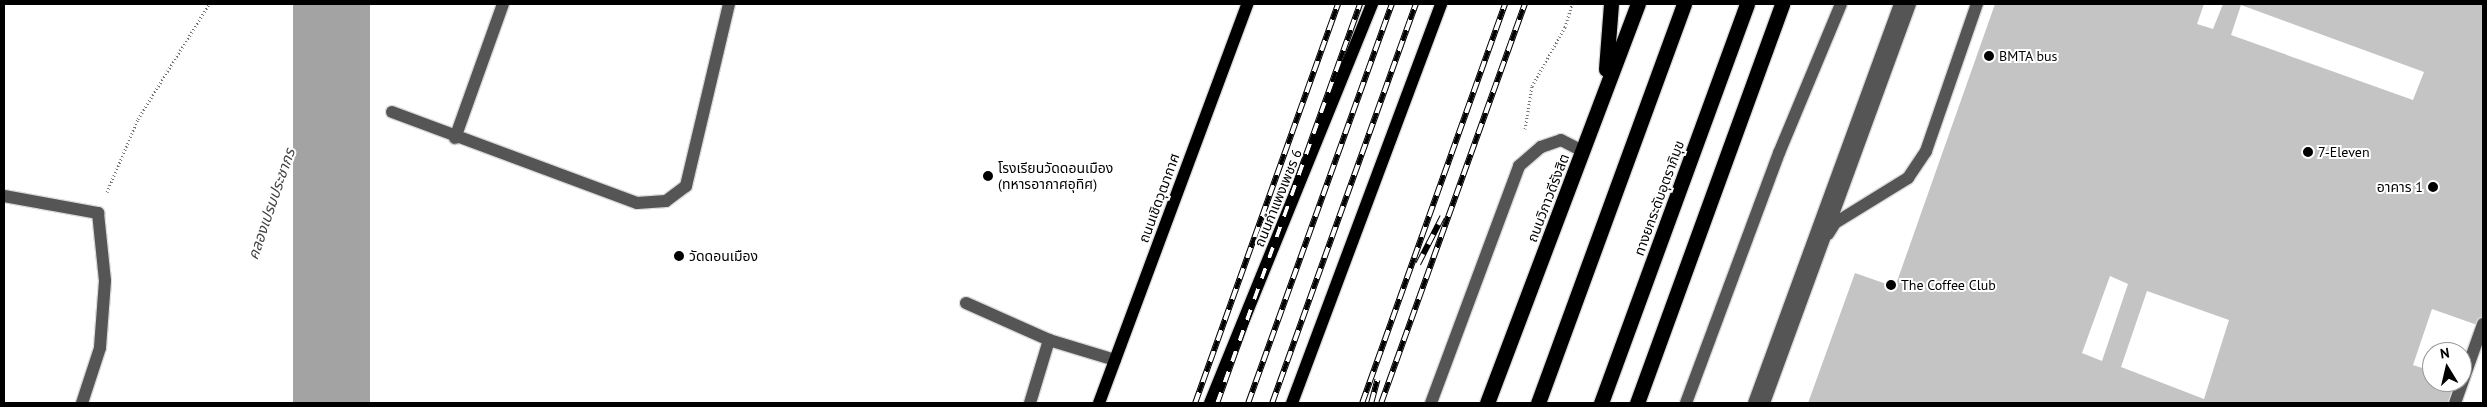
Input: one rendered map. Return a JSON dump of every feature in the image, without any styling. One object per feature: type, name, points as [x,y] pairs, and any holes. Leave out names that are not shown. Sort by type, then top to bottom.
[{"type":"highway","points":[[1603,98],[1611,4]]},
{"type":"highway","points":[[1620,45],[1628,4]]},
{"type":"highway","name":"ถนนวิภาวดีรังสิต","points":[[1487,403],[1603,98],[1620,45],[1638,4]]},
{"type":"highway","points":[[1538,403],[1684,4]]},
{"type":"highway","name":"ทางยกระดับอุตราภิมุข","points":[[1601,403],[1747,4]]},
{"type":"highway","points":[[1637,403],[1782,4]]},
{"type":"main road","name":"ถนนเชิดวุฒากาศ","points":[[1099,403],[1247,4]]},
{"type":"main road","name":"ถนนกำแพงเพชร 6","points":[[1210,403],[1372,4]]},
{"type":"main road","points":[[1292,403],[1441,4]]},
{"type":"street","points":[[455,138],[503,4]]},
{"type":"street","points":[[392,112],[455,138],[637,202],[666,202],[686,186],[729,4]]},
{"type":"street","points":[[1686,403],[1779,153],[1841,4]]},
{"type":"street","points":[[1764,403],[1817,239],[1900,4]]},
{"type":"street","points":[[1754,403],[1910,4]]},
{"type":"street","points":[[1817,239],[1836,223],[1908,178],[1921,158],[1977,4]]},
{"type":"street","points":[[1431,403],[1519,166],[1541,147],[1561,140],[1583,151]]},
{"type":"street","points":[[4,196],[98,213],[105,281],[100,348],[82,403]]},
{"type":"street","points":[[966,303],[1050,340],[1115,360]]},
{"type":"street","points":[[2455,403],[2483,324]]},
{"type":"street","points":[[1030,403],[1050,340]]},
{"type":"path","points":[[98,213],[138,120],[209,4]]},
{"type":"path","points":[[1519,166],[1532,86],[1565,27],[1572,4]]},
{"type":"water","points":[[293,4],[370,4],[370,403],[293,403]]},
{"type":"building","points":[[1995,4],[2204,4],[2197,24],[2213,29],[2223,4],[2483,4],[2483,316],[2480,326],[2432,309],[2413,365],[2422,368],[2422,392],[2458,392],[2454,403],[1808,403],[1855,273],[1895,287]],"holes":[[[2241,5],[2424,72],[2413,100],[2231,35]],[[2110,276],[2128,284],[2102,361],[2082,353]],[[2147,291],[2229,320],[2204,399],[2121,367]]]},
{"type":"railway","points":[[1195,403],[1338,4]]},
{"type":"railway","points":[[1217,403],[1360,4]]},
{"type":"railway","points":[[1248,403],[1392,4]]},
{"type":"railway","points":[[1272,403],[1416,4]]},
{"type":"railway","points":[[1362,403],[1505,4]]},
{"type":"railway","points":[[1381,403],[1525,4]]},
{"type":"railway","points":[[1418,264],[1442,217]]},
{"type":"railway","points":[[1371,403],[1377,380]]},
{"type":"place","name":"BMTA bus","points":[[1989,56]]},
{"type":"place","name":"7-Eleven","points":[[2308,152]]},
{"type":"place","name":"โรงเรียนวัดดอนเมือง (ทหารอากาศอุทิศ)","points":[[988,176]]},
{"type":"place","name":"อาคาร 1","points":[[2433,187]]},
{"type":"place","name":"วัดดอนเมือง","points":[[679,256]]},
{"type":"place","name":"The Coffee Club","points":[[1891,285]]},
{"type":"water label","name":"คลองเปรมประชากร","points":[[271,204]]}]
